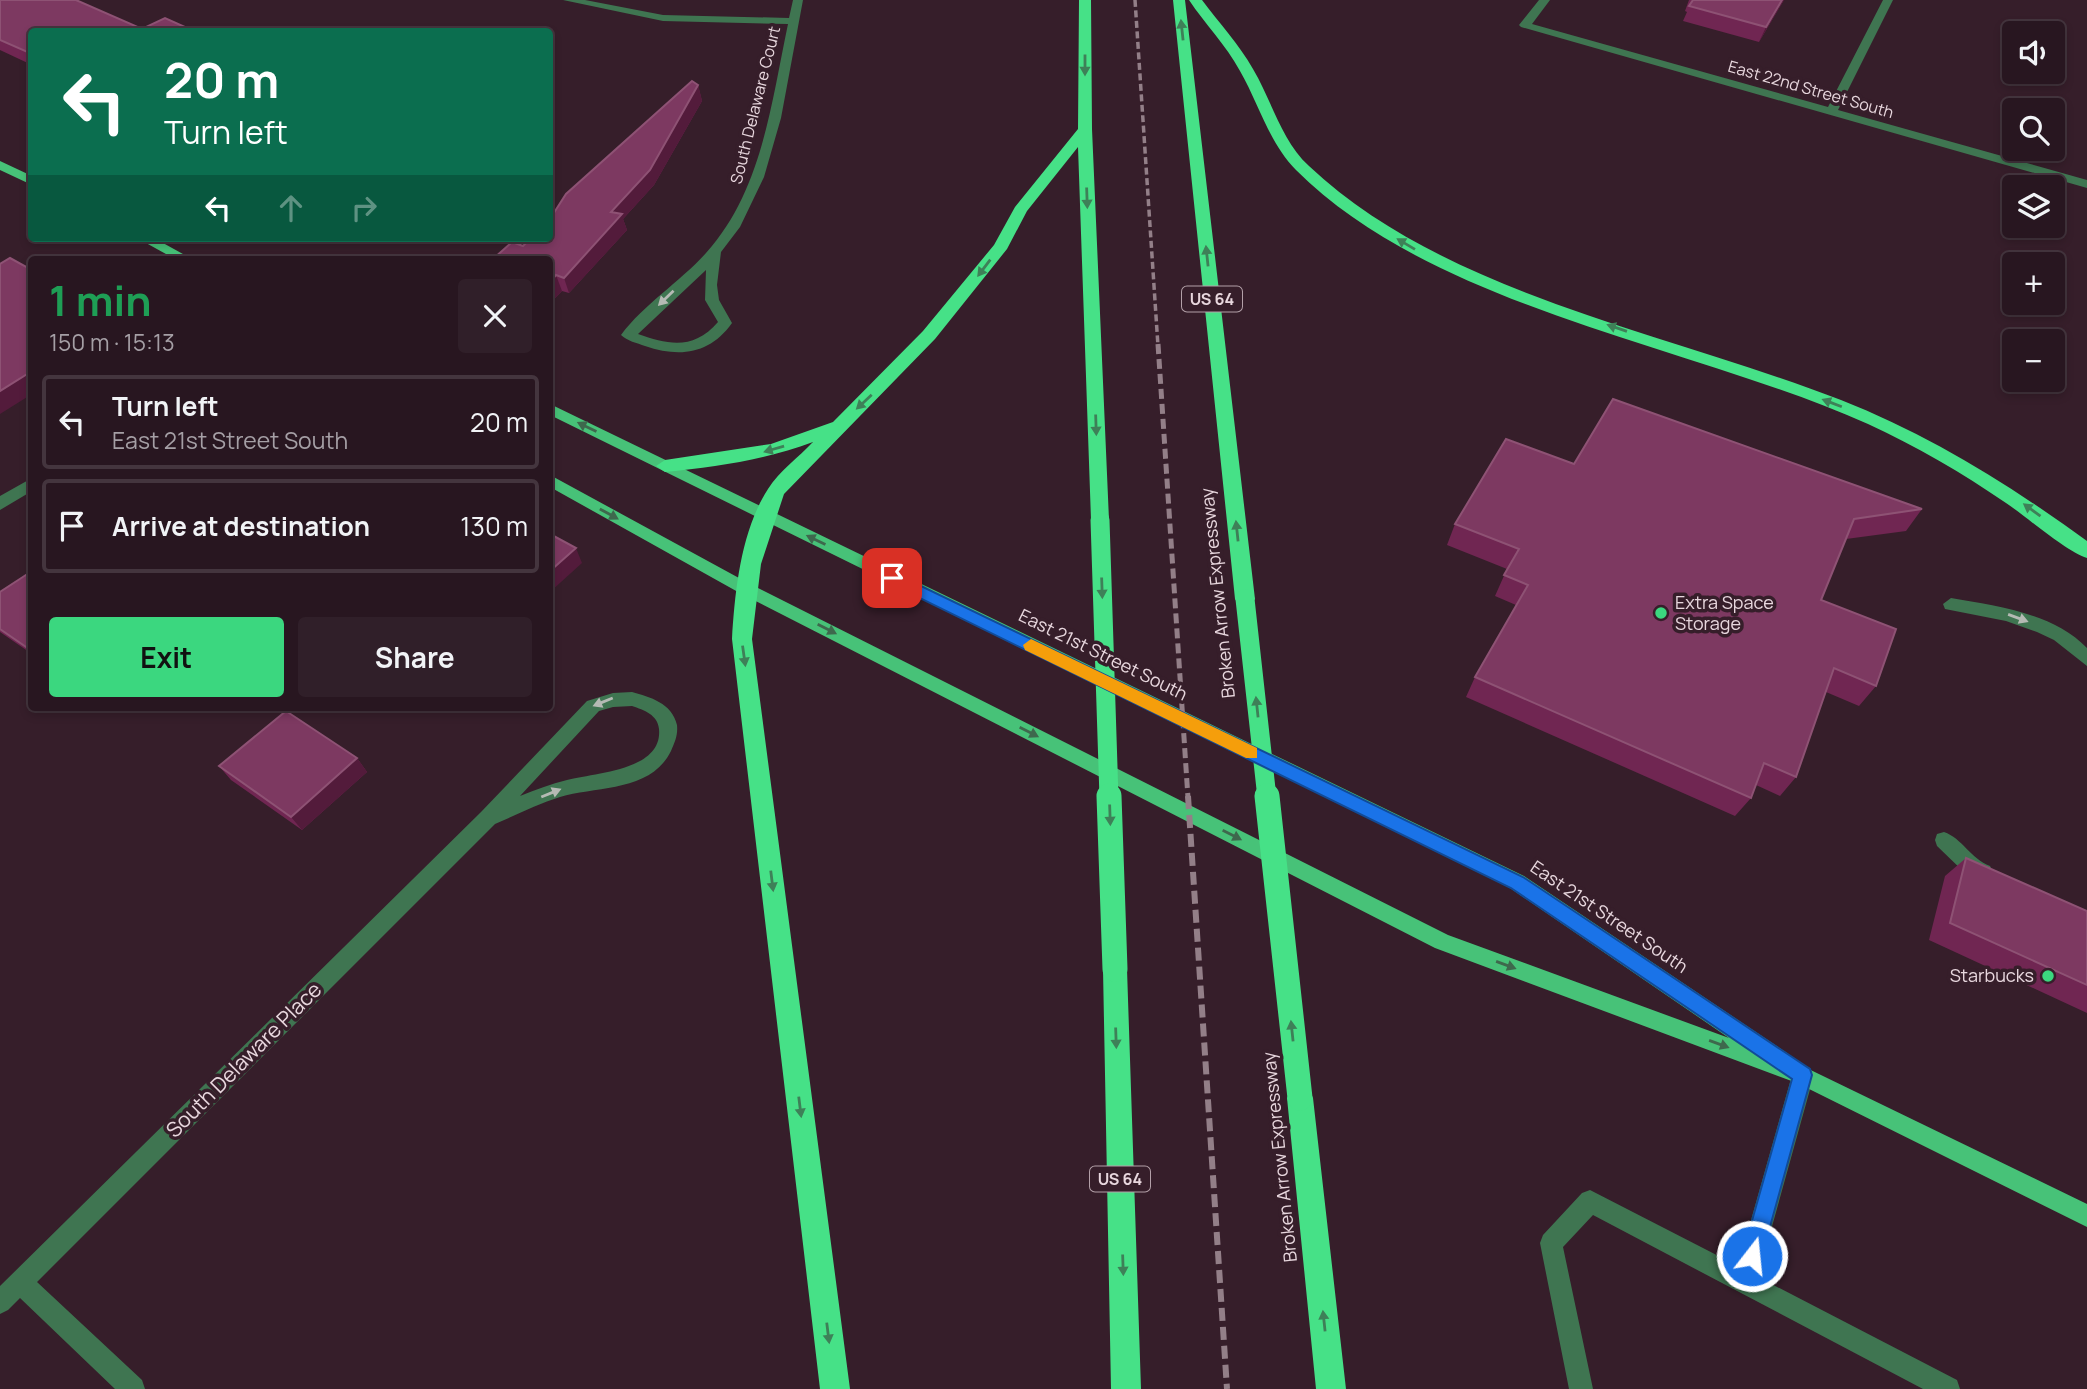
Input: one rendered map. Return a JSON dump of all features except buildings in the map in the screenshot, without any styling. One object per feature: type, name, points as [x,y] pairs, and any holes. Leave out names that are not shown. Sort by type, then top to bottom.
[{"type":"highway","name":"US 64","points":[[1084,0],[1085,129],[1115,969],[1126,1389]]},
{"type":"highway","name":"Broken Arrow Expressway","points":[[1179,0],[1331,1389]]},
{"type":"highway","points":[[1195,0],[1251,77],[1277,132],[1300,166],[1336,198],[1424,255],[1479,279],[1783,384],[1867,417],[1954,459],[2087,551]]},
{"type":"highway","points":[[835,1389],[742,639],[744,587],[764,516],[776,491],[838,426],[889,378],[968,289],[1001,246],[1020,210],[1085,129]]},
{"type":"highway","points":[[665,466],[722,460],[774,450],[838,426]]},
{"type":"main road","points":[[0,165],[28,179]]},
{"type":"main road","points":[[152,242],[179,256]]},
{"type":"main road","name":"East 21st Street South","points":[[553,410],[1517,882],[1803,1075]]},
{"type":"main road","name":"East 21st Street South","points":[[553,482],[744,587],[1442,942],[1803,1075],[2087,1216]]},
{"type":"street","points":[[568,0],[663,18],[794,21]]},
{"type":"street","name":"South Delaware Court","points":[[715,251],[710,285],[712,300],[725,323],[716,335],[687,349],[664,348],[628,335],[715,251],[748,203],[773,118],[799,0]]},
{"type":"street","name":"East 22nd Street South","points":[[1545,0],[1525,25],[2087,184]]},
{"type":"street","points":[[1832,111],[1888,0]]},
{"type":"street","points":[[0,504],[28,486]]},
{"type":"street","points":[[1951,604],[2009,615],[2047,629],[2087,659]]},
{"type":"street","name":"South Delaware Place","points":[[0,1302],[488,818],[593,706],[609,698],[627,697],[646,701],[660,711],[668,724],[668,738],[662,752],[632,775],[566,787],[488,818]]},
{"type":"street","points":[[1944,840],[1973,868],[1996,878]]},
{"type":"street","points":[[1745,1282],[1803,1075]]},
{"type":"street","points":[[1581,1389],[1551,1243],[1590,1201],[1948,1389]]},
{"type":"street","points":[[20,1282],[133,1389]]},
{"type":"railway","points":[[1135,0],[1158,346]]},
{"type":"railway","points":[[1158,344],[1188,798]]},
{"type":"railway","points":[[1188,796],[1227,1389]]},
{"type":"slow traffic","points":[[1031,645],[1252,753]]},
{"type":"place","name":"Extra Space Storage","points":[[1661,613]]},
{"type":"place","name":"Starbucks","points":[[2048,976]]},
{"type":"route","points":[[892,578],[1517,882],[1803,1075],[1752,1256]]}]
